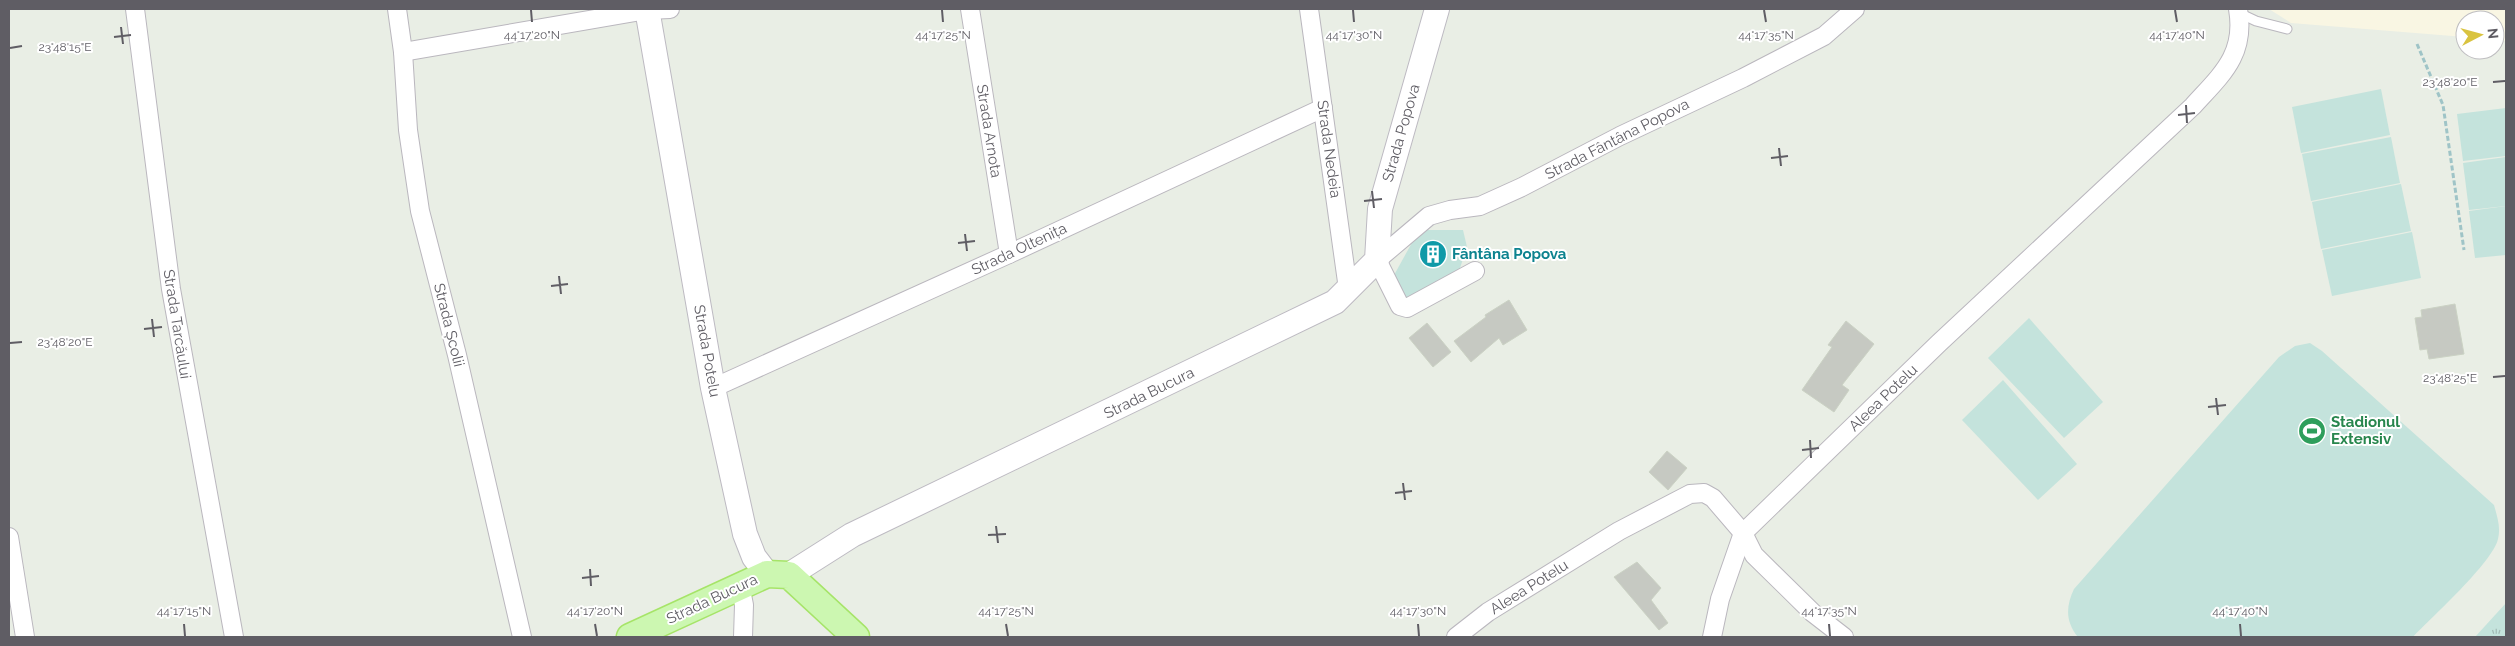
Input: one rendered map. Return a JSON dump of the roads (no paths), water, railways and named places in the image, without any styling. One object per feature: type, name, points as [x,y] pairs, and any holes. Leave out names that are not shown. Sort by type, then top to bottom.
[{"type":"main road","name":"Strada Bucura","points":[[630,637],[740,585],[778,575]]},
{"type":"main road","name":"Strada Potelu","points":[[778,575],[856,637]]},
{"type":"street","name":"Strada Tarcăului","points":[[134,9],[171,289],[234,637]]},
{"type":"street","name":"Strada Școlii","points":[[397,9],[403,52],[408,130],[420,211],[457,355],[522,637]]},
{"type":"street","points":[[403,52],[647,10],[670,9]]},
{"type":"street","name":"Strada Arnota","points":[[970,9],[1009,254]]},
{"type":"street","name":"Strada Nedeia","points":[[1308,9],[1348,289]]},
{"type":"street","name":"Strada Popova","points":[[1377,260],[1380,210],[1437,9]]},
{"type":"street","name":"Strada Fântâna Popova","points":[[1377,260],[1429,216],[1450,210],[1480,206],[1522,187],[1620,136],[1742,78],[1824,36],[1855,9]]},
{"type":"street","name":"Strada Potelu","points":[[647,10],[713,388],[745,534],[754,556],[778,575]]},
{"type":"street","name":"Aleea Potelu","points":[[1456,637],[1488,612],[1619,531],[1690,494],[1704,493],[1713,498],[1743,532],[1940,343],[2193,106],[2231,64],[2239,34],[2239,11]]},
{"type":"street","name":"Strada Oltenița","points":[[713,388],[1009,254],[1323,108]]},
{"type":"street","points":[[1377,260],[1400,306],[1407,308],[1475,271]]},
{"type":"street","name":"Strada Bucura","points":[[778,575],[852,535],[1335,302],[1377,260]]},
{"type":"street","points":[[1712,637],[1720,598],[1743,532]]},
{"type":"street","points":[[1743,532],[1754,555],[1813,613],[1844,637]]},
{"type":"street","points":[[9,537],[25,637]]},
{"type":"street","points":[[740,585],[744,606],[743,637]]},
{"type":"lane","points":[[2239,11],[2256,21],[2287,30]]},
{"type":"place","name":"Fântâna Popova","points":[[1433,254]]},
{"type":"place","name":"Stadionul Extensiv","points":[[2312,431]]}]
